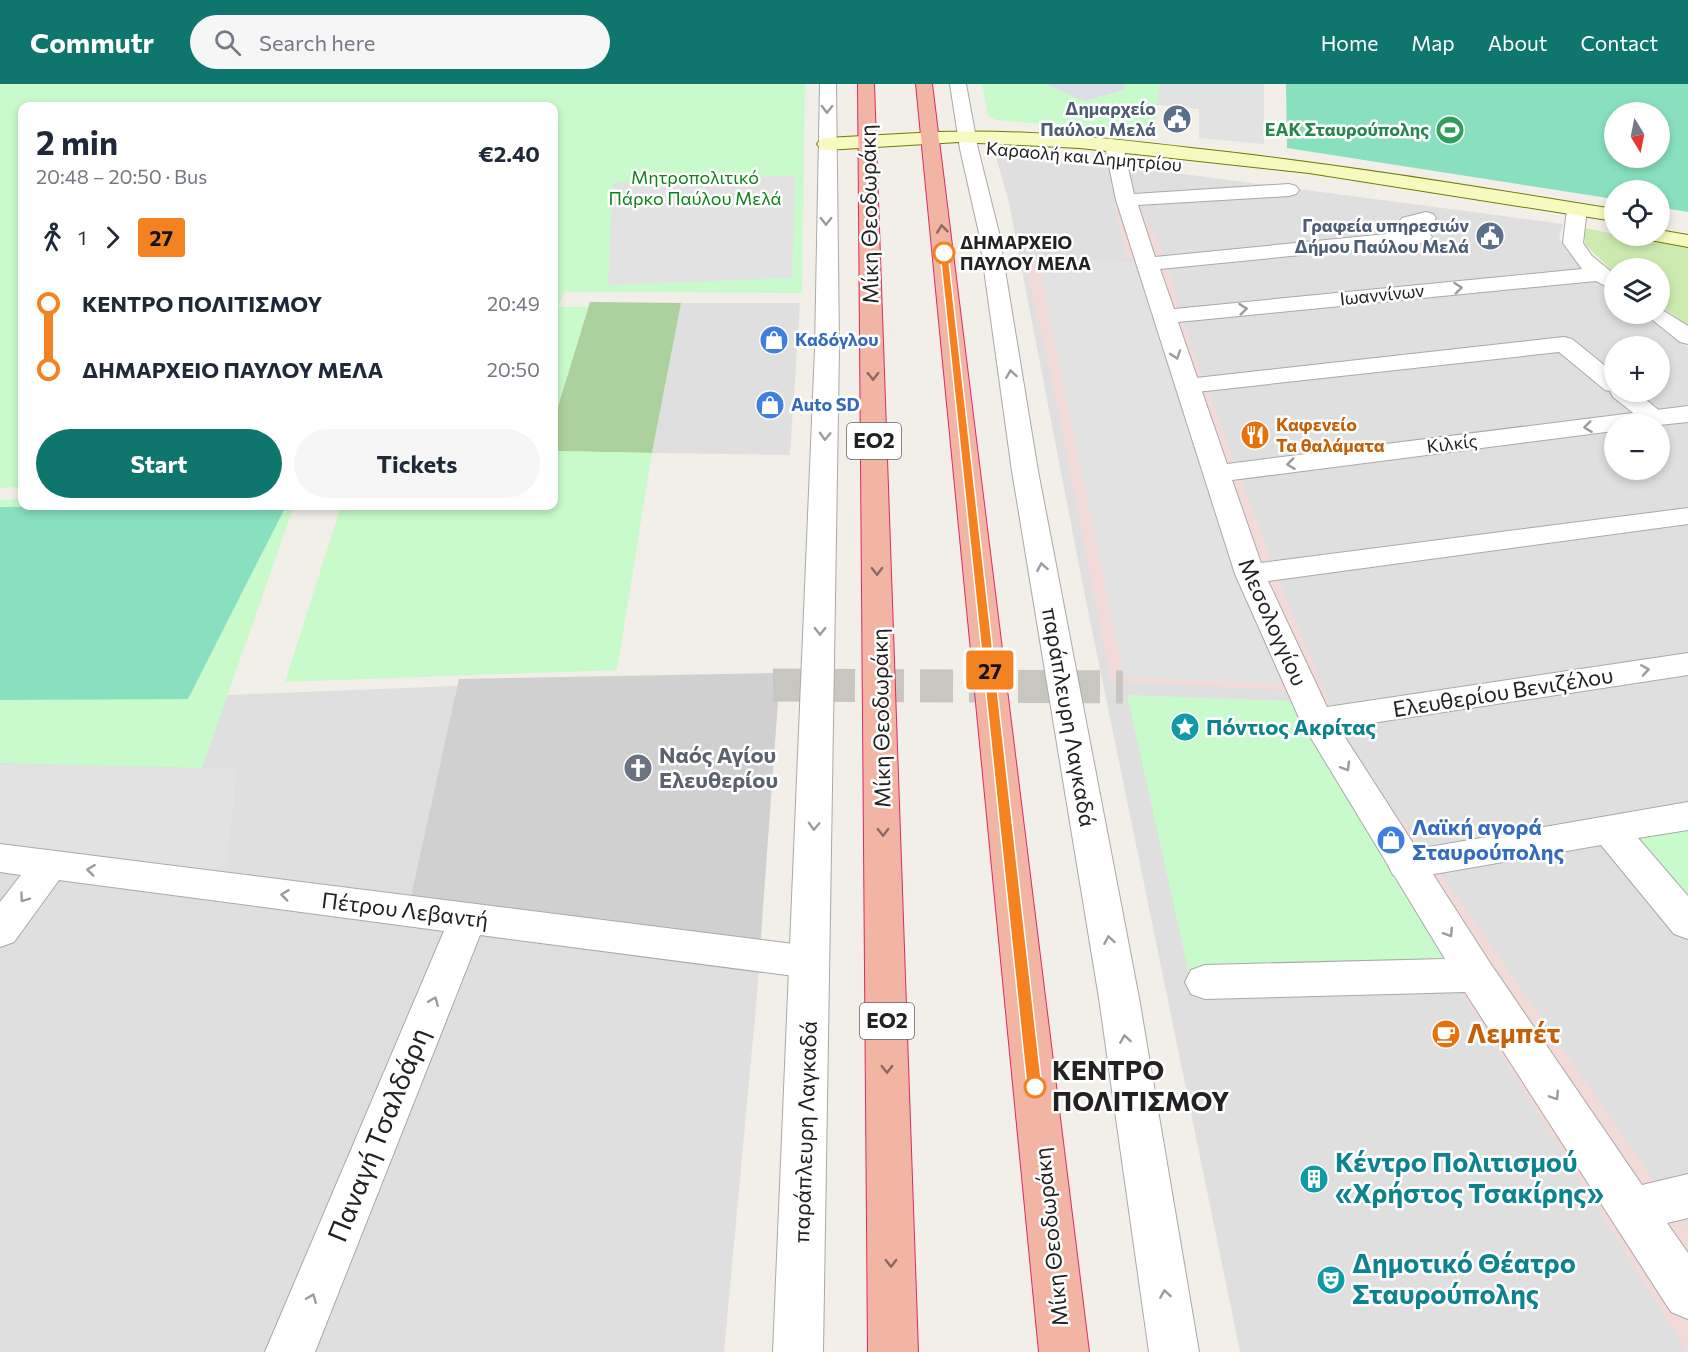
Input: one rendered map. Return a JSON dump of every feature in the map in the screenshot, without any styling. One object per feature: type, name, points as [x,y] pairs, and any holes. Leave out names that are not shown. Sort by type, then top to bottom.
[{"type":"highway","name":"Μίκη Θεοδωράκη","points":[[866,84],[893,1352]]},
{"type":"highway","name":"Μίκη Θεοδωράκη","points":[[924,84],[1064,1352]]},
{"type":"main road","name":"Καραολή και Δημητρίου","points":[[826,150],[968,143],[1003,148],[1114,152],[1269,168],[1576,215],[1604,215]]},
{"type":"main road","name":"Καραολή και Δημητρίου","points":[[1576,215],[1604,225]]},
{"type":"main road","points":[[1670,224],[1688,227]]},
{"type":"main road","points":[[1670,238],[1688,241]]},
{"type":"street","name":"παράπλευρη Λαγκαδά","points":[[798,1352],[827,348],[828,84]]},
{"type":"street","name":"παράπλευρη Λαγκαδά","points":[[958,84],[968,143],[989,234],[1025,471],[1119,998],[1174,1352]]},
{"type":"street","name":"Μεσολογγίου","points":[[1114,152],[1126,200],[1250,574],[1317,720],[1476,975],[1688,1295]]},
{"type":"street","points":[[1126,200],[1288,190]]},
{"type":"street","points":[[1576,215],[1574,243],[1576,248],[1604,276]]},
{"type":"street","points":[[1148,264],[1422,237],[1410,222],[1426,218]]},
{"type":"street","name":"Ιωαννίνων","points":[[1164,317],[1604,279]]},
{"type":"street","points":[[1670,324],[1688,337]]},
{"type":"street","points":[[1187,386],[1564,344],[1604,377]]},
{"type":"street","points":[[1635,402],[1650,414]]},
{"type":"street","name":"Κιλκίς","points":[[1670,416],[1688,414]]},
{"type":"street","name":"Κιλκίς","points":[[1215,474],[1604,424]]},
{"type":"street","points":[[1250,574],[1688,516]]},
{"type":"street","name":"Ελευθερίου Βενιζέλου","points":[[1317,720],[1688,664]]},
{"type":"street","points":[[1406,865],[1688,816]]},
{"type":"street","points":[[1610,830],[1688,924]]},
{"type":"street","name":"Πέτρου Λεβαντή","points":[[0,858],[810,962]]},
{"type":"street","points":[[0,931],[49,864]]},
{"type":"street","name":"Παναγή Τσαλδάρη","points":[[290,1352],[468,918]]},
{"type":"street","points":[[1205,982],[1476,975]]},
{"type":"street","points":[[1631,1210],[1688,1196]]},
{"type":"shaded area","points":[[1046,84],[1125,84],[1124,90],[1084,101]]},
{"type":"shaded area","points":[[1160,84],[1264,84],[1264,144],[1199,138],[1199,109],[1157,105]]},
{"type":"shaded area","points":[[996,157],[1108,164],[1563,224],[1559,238],[1569,253],[1604,280],[1604,324],[1659,324],[1688,347],[1688,1352],[1240,1352],[1083,586],[1009,203]]},
{"type":"shaded area","points":[[795,175],[792,278],[608,285],[613,183]]},
{"type":"shaded area","name":"Λαϊκή αγορά Σταυρούπολης","points":[[1114,204],[1138,205],[1164,254],[1186,331],[1288,604],[1325,692],[1360,762],[1472,918],[1688,1229],[1688,1352],[1306,745],[1284,690],[1111,681],[1051,376],[1025,264],[1134,262],[1127,258]]},
{"type":"shaded area","points":[[1038,260],[1136,262],[1282,684],[1124,677]]},
{"type":"shaded area","points":[[681,303],[800,303],[790,455],[652,453]]},
{"type":"shaded area","points":[[780,673],[757,995],[724,1352],[0,1352],[0,704]]},
{"type":"shaded area","points":[[780,673],[760,946],[410,901],[459,679]]},
{"type":"shaded area","points":[[0,765],[237,769],[225,879],[0,852]]},
{"type":"green space","name":"Μητροπολιτικό Πάρκο Παύλου Μελά","points":[[0,84],[805,84],[802,293],[564,292],[558,307],[558,102],[18,102],[18,487],[0,488]]},
{"type":"green space","points":[[982,84],[1160,84],[1154,134],[996,120],[988,116]]},
{"type":"green space","name":"EAK Σταυρούπολης","points":[[1286,84],[1688,84],[1688,212],[1670,209],[1670,180],[1604,180],[1604,197],[1287,148]]},
{"type":"green space","points":[[1585,228],[1604,232],[1604,246],[1670,244],[1688,247],[1688,326],[1670,313],[1670,258],[1604,258],[1604,263],[1585,244]]},
{"type":"green space","points":[[590,302],[681,303],[652,453],[558,451],[558,406]]},
{"type":"green space","name":"Μητροπολιτικό Πάρκο Παύλου Μελά","points":[[558,307],[588,307],[558,406]]},
{"type":"green space","points":[[558,451],[652,453],[617,670],[285,682],[340,510],[558,510]]},
{"type":"green space","points":[[18,499],[18,510],[293,510],[202,768],[0,763],[0,500]]},
{"type":"green space","points":[[0,507],[18,507],[18,510],[284,510],[188,699],[0,700]]},
{"type":"green space","points":[[1127,695],[1296,701],[1457,967],[1189,974]]},
{"type":"green space","points":[[1688,828],[1688,909],[1630,838]]},
{"type":"tunnel","points":[[773,685],[1123,687]]},
{"type":"bus line","name":"27","points":[[944,253],[1035,1087]]},
{"type":"place","name":"Δημαρχείο Παύλου Μελά","points":[[1177,119]]},
{"type":"place","name":"EAK Σταυρούπολης","points":[[1450,130]]},
{"type":"place","name":"Γραφεία υπηρεσιών Δήμου Παύλου Μελά","points":[[1490,236]]},
{"type":"place","name":"ΔΗΜΑΡΧΕΙΟ ΠΑΥΛΟΥ ΜΕΛΑ","points":[[944,253]]},
{"type":"place","name":"Καδόγλου","points":[[774,340]]},
{"type":"place","name":"Auto SD","points":[[770,405]]},
{"type":"place","name":"Καφενείο Τα θαλάματα","points":[[1255,435]]},
{"type":"place","name":"Πόντιος Ακρίτας","points":[[1185,727]]},
{"type":"place","name":"Ναός Αγίου Ελευθερίου","points":[[638,768]]},
{"type":"place","name":"Λαϊκή αγορά Σταυρούπολης","points":[[1391,840]]},
{"type":"place","name":"Λεμπέτ","points":[[1446,1034]]},
{"type":"place","name":"ΚΕΝΤΡΟ ΠΟΛΙΤΙΣΜΟΥ","points":[[1035,1087]]},
{"type":"place","name":"Κέντρο Πολιτισμού «Χρήστος Τσακίρης»","points":[[1314,1179]]},
{"type":"place","name":"Δημοτικό Θέατρο Σταυρούπολης","points":[[1331,1280]]}]
